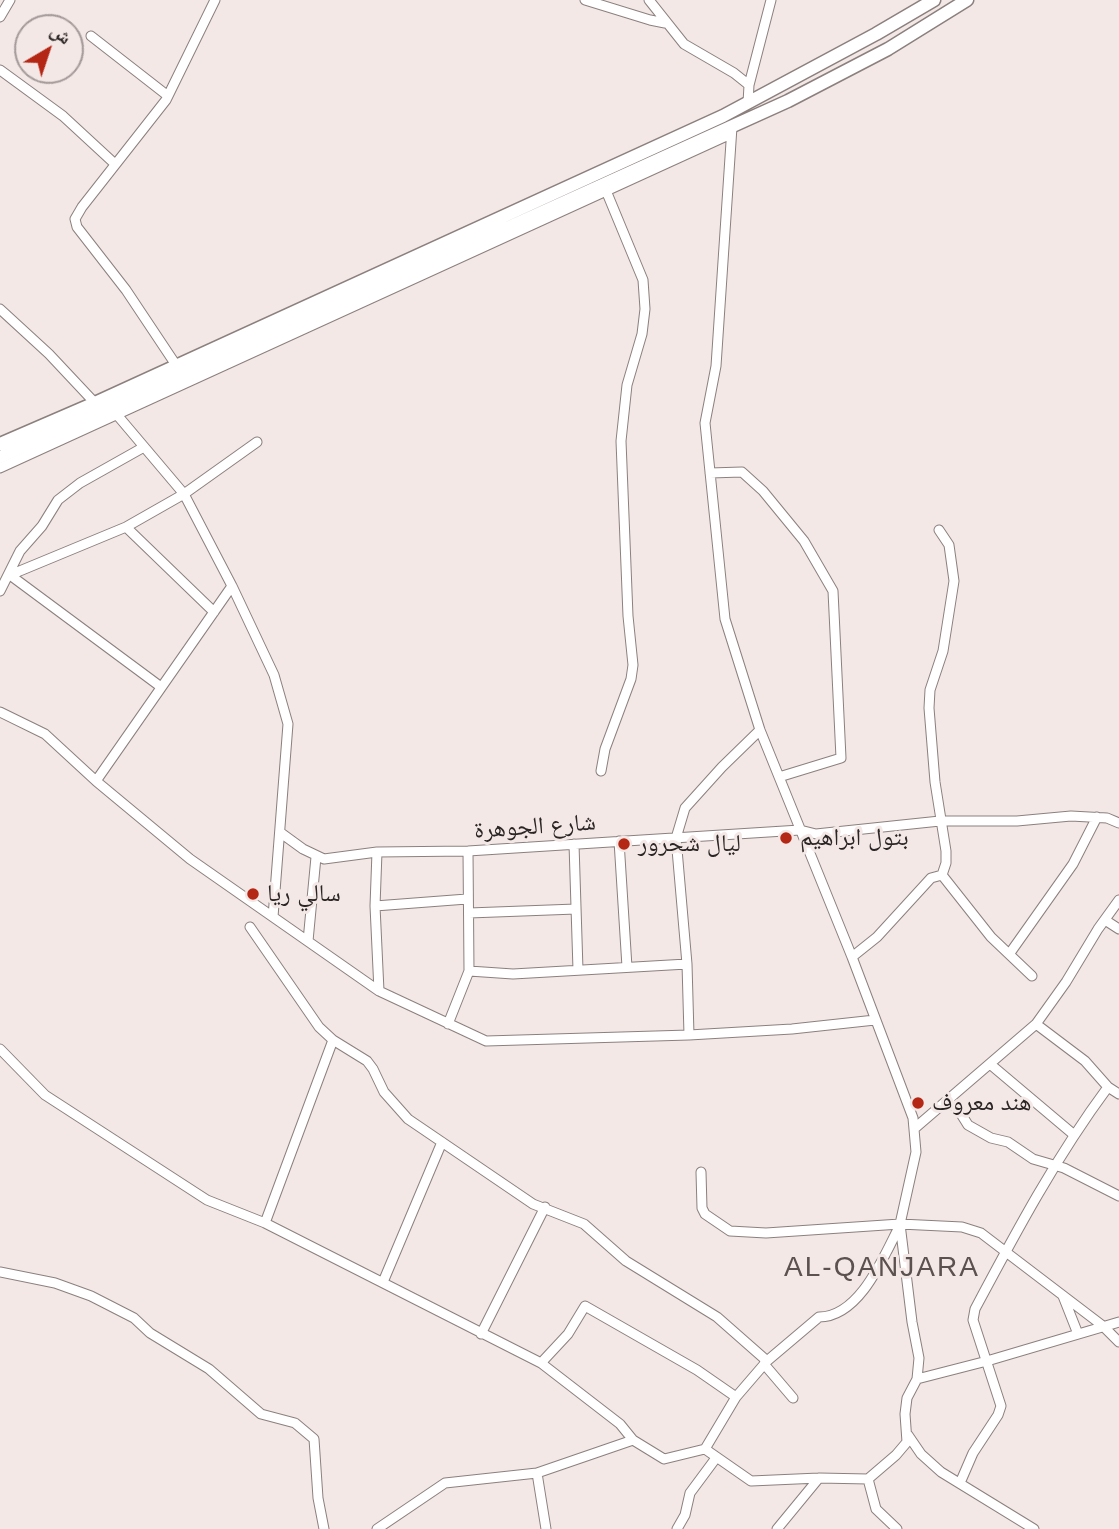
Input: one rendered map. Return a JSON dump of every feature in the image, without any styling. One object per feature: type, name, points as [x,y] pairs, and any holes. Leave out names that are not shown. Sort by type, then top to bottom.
[{"type":"main road","points":[[0,444],[748,103],[934,0]]},
{"type":"main road","points":[[0,457],[732,131],[888,49],[967,0]]},
{"type":"street","points":[[0,17],[10,0]]},
{"type":"street","points":[[176,365],[126,290],[77,227],[75,219],[169,96],[215,0]]},
{"type":"street","points":[[585,0],[665,23]]},
{"type":"street","points":[[649,0],[684,44],[734,73],[749,85]]},
{"type":"street","points":[[748,103],[749,85],[771,0]]},
{"type":"street","points":[[91,36],[169,96]]},
{"type":"street","points":[[0,69],[53,108],[116,164]]},
{"type":"street","points":[[0,468],[607,193],[732,131]]},
{"type":"street","points":[[0,1049],[45,1095],[207,1199],[265,1223],[541,1363],[621,1424],[633,1440],[663,1459],[705,1450],[736,1397],[766,1362],[819,1317],[827,1317],[846,1308],[870,1281],[900,1224],[916,1152],[915,1128],[907,1098],[760,730],[725,619],[705,423],[716,366],[732,131]]},
{"type":"street","points":[[601,771],[605,749],[631,679],[633,665],[628,616],[621,441],[627,385],[642,334],[645,309],[643,280],[607,193]]},
{"type":"street","points":[[0,309],[49,354],[94,403]]},
{"type":"street","points":[[118,416],[184,494],[274,675],[288,724],[273,917]]},
{"type":"street","points":[[10,575],[125,527],[184,494],[257,442]]},
{"type":"street","points":[[0,591],[20,551],[42,526],[58,500],[80,483],[144,447]]},
{"type":"street","points":[[710,473],[742,472],[763,491],[804,541],[833,591],[841,758],[779,777]]},
{"type":"street","points":[[125,527],[214,612]]},
{"type":"street","points":[[939,530],[949,545],[954,582],[943,651],[930,691],[929,708],[934,782],[946,851],[942,875]]},
{"type":"street","points":[[10,575],[161,687]]},
{"type":"street","points":[[96,781],[232,586]]},
{"type":"street","points":[[0,712],[45,734],[96,781],[190,859],[379,991],[486,1041],[689,1035],[792,1029],[875,1020]]},
{"type":"street","points":[[689,1035],[687,964],[676,838],[685,808],[722,766],[760,730]]},
{"type":"street","name":"شارع الجوهرة","points":[[316,857],[324,859],[377,852],[468,851],[800,830],[816,834],[940,821],[1017,821],[1071,816],[1097,817],[1119,823]]},
{"type":"street","points":[[1010,953],[1073,864],[1097,817]]},
{"type":"street","points":[[281,833],[316,857],[308,941]]},
{"type":"street","points":[[619,841],[627,967]]},
{"type":"street","points":[[574,844],[578,970]]},
{"type":"street","points":[[448,1024],[469,971],[468,851]]},
{"type":"street","points":[[377,852],[375,905],[379,991]]},
{"type":"street","points":[[942,875],[973,917],[1032,976]]},
{"type":"street","points":[[852,957],[877,937],[930,878],[942,875]]},
{"type":"street","points":[[375,905],[467,899]]},
{"type":"street","points":[[915,1128],[1037,1024],[1119,900]]},
{"type":"street","points":[[469,913],[576,909]]},
{"type":"street","points":[[1105,920],[1119,929]]},
{"type":"street","points":[[250,928],[319,1027],[333,1040],[367,1061],[384,1091],[408,1119],[533,1204],[584,1224],[626,1261],[717,1317],[766,1362],[793,1398]]},
{"type":"street","points":[[469,971],[513,974],[687,964]]},
{"type":"street","points":[[1037,1024],[1085,1061],[1108,1087],[1119,1094]]},
{"type":"street","points":[[265,1223],[333,1040]]},
{"type":"street","points":[[990,1065],[1073,1134]]},
{"type":"street","points":[[960,1483],[973,1453],[1001,1406],[973,1320],[975,1309],[1073,1134],[1108,1087]]},
{"type":"street","points":[[947,1101],[958,1110],[968,1125],[991,1138],[1008,1142],[1033,1159],[1055,1165],[1119,1196]]},
{"type":"street","points":[[383,1282],[442,1142]]},
{"type":"street","points":[[701,1172],[702,1208],[705,1214],[730,1231],[766,1233],[900,1224],[962,1227],[981,1233],[1103,1326],[1119,1342]]},
{"type":"street","points":[[481,1334],[545,1208]]},
{"type":"street","points":[[705,1450],[751,1481],[868,1479],[896,1455],[907,1442],[907,1398],[916,1379],[919,1358],[900,1224]]},
{"type":"street","points":[[0,1272],[55,1283],[91,1296],[134,1318],[150,1333],[209,1369],[261,1414],[295,1423],[314,1439],[318,1498],[324,1529]]},
{"type":"street","points":[[1063,1296],[1078,1334]]},
{"type":"street","points":[[541,1363],[568,1334],[585,1306],[697,1370],[736,1397]]},
{"type":"street","points":[[916,1379],[1119,1322]]},
{"type":"street","points":[[908,1434],[920,1454],[941,1472],[1034,1529]]},
{"type":"street","points":[[377,1529],[445,1483],[537,1473],[633,1440]]},
{"type":"street","points":[[677,1529],[685,1515],[690,1493],[716,1458]]},
{"type":"street","points":[[537,1473],[546,1529]]},
{"type":"street","points":[[777,1529],[819,1478]]},
{"type":"street","points":[[868,1479],[876,1509],[897,1529]]},
{"type":"place","name":"بتول ابراهيم","points":[[786,838]]},
{"type":"place","name":"ليال شحرور","points":[[624,844]]},
{"type":"place","name":"سالي ريا","points":[[253,894]]},
{"type":"place","name":"هند معروف","points":[[918,1103]]},
{"type":"district","name":"AL-QANJARA","points":[[882,1268]]}]
